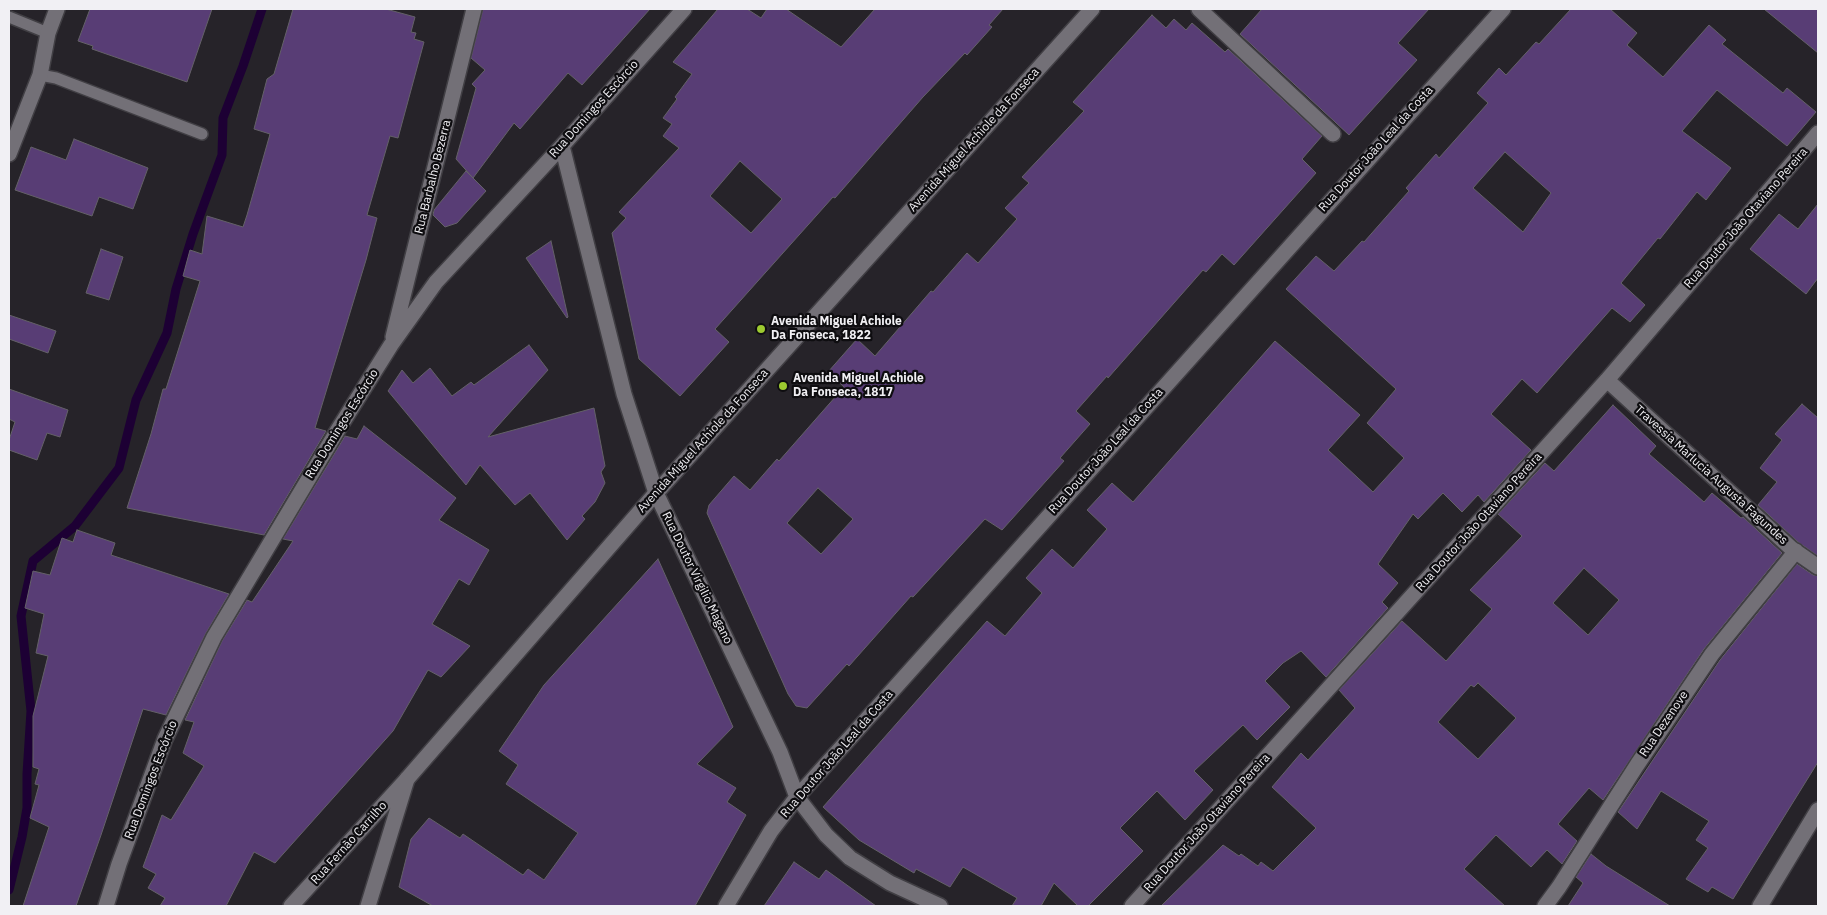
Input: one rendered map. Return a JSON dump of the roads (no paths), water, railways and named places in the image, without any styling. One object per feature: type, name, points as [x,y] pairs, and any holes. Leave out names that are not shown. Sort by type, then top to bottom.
[{"type":"street","points":[[9,154],[40,75],[48,34],[57,9]]},
{"type":"street","name":"Rua Barbalho Bezerra","points":[[391,345],[474,9]]},
{"type":"street","name":"Rua Domingos Escórcio","points":[[106,906],[119,864],[165,739],[214,637],[391,345],[436,282],[562,146],[684,9]]},
{"type":"street","name":"Avenida Miguel Achiole da Fonseca","points":[[368,906],[407,779],[656,493],[1092,9]]},
{"type":"street","points":[[1199,9],[1333,134]]},
{"type":"street","name":"Rua Doutor João Leal da Costa","points":[[726,906],[770,831],[798,797],[1503,9]]},
{"type":"street","name":"Rua Doutor João Otaviano Pereira","points":[[1132,906],[1607,380],[1818,133]]},
{"type":"street","name":"Rua Doutor Virgilio Magano","points":[[562,146],[624,394],[656,493],[780,752],[798,797],[826,835],[850,858],[890,883],[940,906]]},
{"type":"street","name":"Travessia Marlucia Augusta Fagundes","points":[[1607,380],[1792,549],[1818,567]]},
{"type":"street","name":"Rua Dezenove","points":[[1545,906],[1712,654],[1796,551]]},
{"type":"street","name":"Rua Fernão Carrilho","points":[[291,906],[407,779]]},
{"type":"street","points":[[1760,906],[1818,810]]},
{"type":"lane","points":[[9,17],[48,34]]},
{"type":"lane","points":[[40,75],[56,78],[202,134]]},
{"type":"waterway","points":[[9,890],[27,808],[31,711],[21,616],[33,561],[75,526],[119,468],[136,400],[167,333],[176,289],[193,234],[222,155],[223,118],[262,9]]},
{"type":"place","name":"Avenida Miguel Achiole Da Fonseca, 1822","points":[[761,329]]},
{"type":"place","name":"Avenida Miguel Achiole Da Fonseca, 1817","points":[[783,386]]}]
